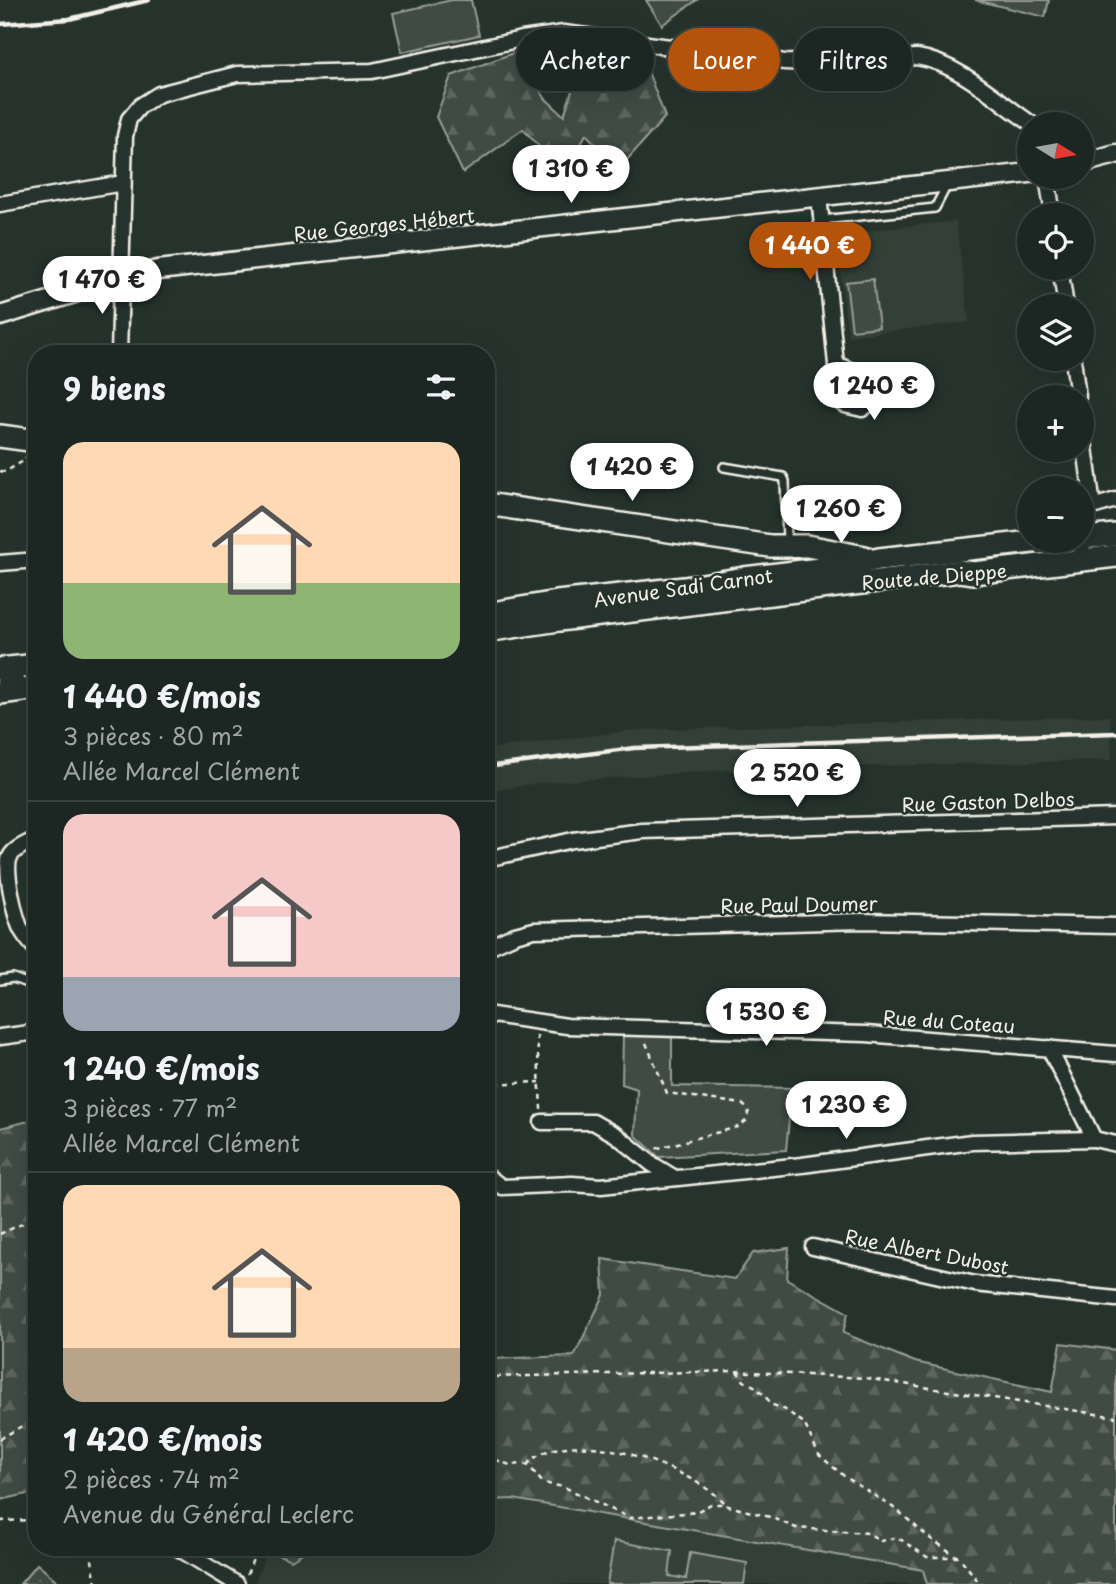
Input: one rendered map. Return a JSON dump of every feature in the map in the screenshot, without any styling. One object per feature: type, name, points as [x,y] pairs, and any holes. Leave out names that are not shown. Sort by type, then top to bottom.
[{"type":"main road","points":[[0,436],[28,440]]},
{"type":"main road","points":[[495,507],[779,555],[822,577]]},
{"type":"main road","points":[[1094,541],[1113,545]]},
{"type":"main road","name":"Route de Dieppe","points":[[879,559],[1017,544]]},
{"type":"main road","points":[[779,555],[807,545],[879,559]]},
{"type":"main road","name":"Route de Dieppe","points":[[822,577],[960,571],[973,573],[1113,545]]},
{"type":"main road","name":"Avenue Sadi Carnot","points":[[495,612],[557,602],[684,588],[779,555]]},
{"type":"main road","name":"Avenue Sadi Carnot","points":[[495,630],[822,577],[879,559]]},
{"type":"main road","points":[[0,669],[28,677]]},
{"type":"main road","points":[[0,693],[28,680]]},
{"type":"street","points":[[119,345],[125,136],[129,119],[140,106],[159,94],[237,74],[372,71],[522,38],[564,33],[785,62],[917,57],[930,59],[956,71],[1017,114]]},
{"type":"street","points":[[1094,160],[1116,154]]},
{"type":"street","name":"Rue Georges Hébert","points":[[0,316],[120,279],[159,270],[1017,174]]},
{"type":"street","points":[[0,204],[123,183]]},
{"type":"street","points":[[819,197],[836,364]]},
{"type":"street","points":[[1094,507],[1116,500]]},
{"type":"street","points":[[960,571],[980,557],[1017,539]]},
{"type":"street","points":[[0,562],[28,560]]},
{"type":"street","name":"Rue Gaston Delbos","points":[[495,857],[573,840],[642,831],[1116,817]]},
{"type":"street","points":[[28,843],[17,849],[10,857],[8,865],[11,893],[20,927],[28,938]]},
{"type":"street","name":"Rue Paul Doumer","points":[[495,944],[515,934],[534,930],[583,928],[862,921],[1116,926]]},
{"type":"street","name":"Rue du Coteau","points":[[495,1015],[567,1026],[866,1034],[1116,1054]]},
{"type":"street","points":[[0,1037],[28,1033]]},
{"type":"street","points":[[1049,1048],[1094,1139]]},
{"type":"street","points":[[542,1122],[593,1122],[616,1135],[675,1178]]},
{"type":"street","points":[[495,1182],[502,1187],[572,1184],[601,1186],[802,1165],[972,1142],[1094,1139],[1116,1144]]},
{"type":"street","name":"Rue Albert Dubost","points":[[813,1247],[975,1284],[1116,1299]]},
{"type":"street","points":[[191,1556],[237,1584]]},
{"type":"lane","points":[[821,220],[935,208],[948,183]]},
{"type":"lane","points":[[724,467],[783,477],[785,481],[779,555]]},
{"type":"lane","points":[[980,557],[1070,546],[1113,545]]},
{"type":"lane","points":[[495,621],[556,611],[858,572]]},
{"type":"lane","points":[[0,682],[28,679]]},
{"type":"lane","points":[[0,980],[13,978],[28,984]]},
{"type":"path","points":[[0,471],[5,472],[26,460]]},
{"type":"path","points":[[536,1021],[542,1122]]},
{"type":"path","points":[[639,1026],[667,1093],[742,1104],[749,1110],[747,1121],[738,1127],[639,1153]]},
{"type":"path","points":[[495,1084],[540,1082]]},
{"type":"path","points":[[0,1234],[28,1221]]},
{"type":"path","points":[[737,1371],[744,1381],[756,1387],[773,1405],[804,1423],[819,1455],[844,1476],[897,1510],[928,1537],[957,1557],[980,1584]]},
{"type":"path","points":[[495,1377],[737,1371],[865,1378],[1116,1417]]},
{"type":"path","points":[[0,1439],[28,1422]]},
{"type":"path","points":[[527,1465],[535,1455],[572,1445],[609,1448],[675,1469],[721,1497],[729,1507]]},
{"type":"path","points":[[495,1459],[510,1465],[527,1465],[543,1483],[564,1487],[630,1518],[696,1512],[711,1504],[770,1517],[796,1528],[869,1533],[881,1541],[897,1537],[927,1556],[957,1557]]},
{"type":"path","points":[[0,1521],[28,1520]]},
{"type":"path","points":[[91,1556],[96,1584]]},
{"type":"path","points":[[243,1584],[254,1556]]},
{"type":"shaded area","points":[[956,221],[969,322],[848,336],[836,234]]},
{"type":"shaded area","points":[[1110,716],[1112,760],[728,770],[537,783],[495,791],[495,748],[636,730]]},
{"type":"shaded area","points":[[513,1499],[924,1570],[927,1584],[254,1584],[265,1556],[280,1556],[291,1560],[297,1556],[495,1556],[495,1500]]},
{"type":"green space","points":[[452,0],[471,0],[479,35],[402,52],[393,13]]},
{"type":"green space","points":[[646,0],[697,0],[662,25]]},
{"type":"green space","points":[[975,0],[1049,0],[1045,17]]},
{"type":"green space","points":[[516,52],[516,91],[541,91],[564,116],[572,91],[654,91],[654,88],[665,117],[619,169],[586,134],[565,175],[523,129],[463,173],[436,117],[451,76]]},
{"type":"green space","points":[[873,279],[879,327],[852,330],[846,282]]},
{"type":"green space","points":[[623,1035],[672,1036],[672,1086],[792,1088],[786,1150],[659,1157],[635,1135],[637,1089],[622,1084]]},
{"type":"green space","points":[[28,1121],[28,1494],[0,1500],[0,1128]]},
{"type":"green space","points":[[789,1248],[787,1279],[848,1313],[843,1333],[915,1362],[1052,1392],[1061,1343],[1116,1350],[1116,1584],[927,1584],[923,1570],[513,1499],[495,1500],[495,1359],[574,1356],[604,1295],[602,1259],[735,1279],[753,1253]]},
{"type":"green space","points":[[614,1541],[672,1551],[669,1576],[686,1579],[690,1553],[747,1563],[744,1584],[607,1584]]},
{"type":"green space","points":[[281,1556],[297,1556],[291,1560]]},
{"type":"green space","points":[[37,1564],[61,1584],[20,1584]]},
{"type":"railway","points":[[0,24],[69,19],[149,0]]},
{"type":"railway","points":[[495,766],[634,748],[1116,733]]}]
